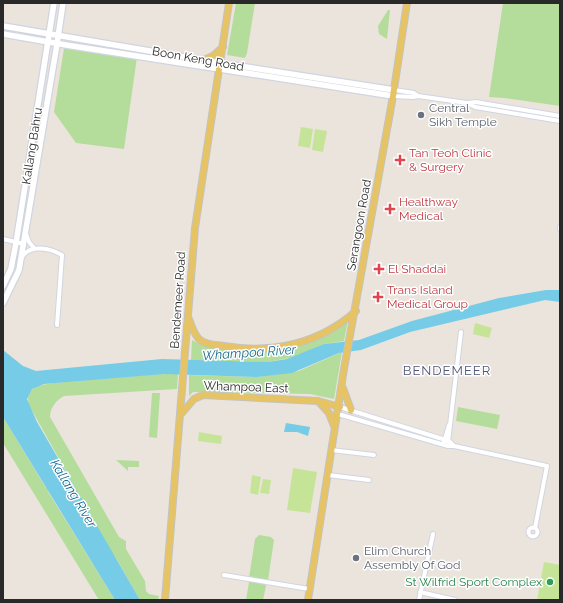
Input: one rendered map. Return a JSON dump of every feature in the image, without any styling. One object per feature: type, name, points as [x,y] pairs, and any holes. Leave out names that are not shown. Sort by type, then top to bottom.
[{"type":"main road","name":"Kallang Bahru","points":[[3,286],[11,269],[16,243],[54,3]]},
{"type":"main road","name":"Kallang Bahru","points":[[3,302],[19,270],[22,257],[58,44],[63,3]]},
{"type":"main road","name":"Bendemeer Road","points":[[165,600],[195,228],[230,3]]},
{"type":"main road","name":"Serangoon Road","points":[[308,600],[328,475],[330,450],[340,407],[350,338],[394,93],[407,3]]},
{"type":"main road","name":"Boon Keng Road","points":[[3,26],[204,60],[219,66]]},
{"type":"main road","name":"Boon Keng Road","points":[[3,34],[58,44],[219,66],[394,93]]},
{"type":"main road","points":[[204,60],[213,56],[223,46]]},
{"type":"main road","points":[[188,317],[198,338],[207,343],[242,349],[266,349],[294,344],[324,334],[342,323],[356,311]]},
{"type":"main road","points":[[342,386],[351,410]]},
{"type":"main road","name":"Whampoa East","points":[[181,414],[194,399],[203,395],[318,401],[340,407]]},
{"type":"main road","points":[[318,401],[329,413],[335,428]]},
{"type":"street","points":[[394,93],[414,93],[418,96],[467,103],[476,102],[560,116]]},
{"type":"street","points":[[467,103],[475,107],[560,121]]},
{"type":"street","points":[[26,234],[29,242],[34,248]]},
{"type":"street","points":[[3,239],[24,244]]},
{"type":"street","points":[[22,257],[26,252],[34,248],[56,251],[62,255],[57,325]]},
{"type":"street","points":[[447,440],[446,432],[449,425],[461,332]]},
{"type":"street","points":[[340,407],[447,440],[454,446]]},
{"type":"street","points":[[338,414],[445,446],[454,446],[547,466],[535,528]]},
{"type":"street","points":[[445,446],[451,429],[449,425]]},
{"type":"street","points":[[437,437],[446,432]]},
{"type":"street","points":[[330,450],[374,455]]},
{"type":"street","points":[[328,475],[369,480]]},
{"type":"street","points":[[419,600],[433,534]]},
{"type":"street","points":[[224,575],[309,589]]},
{"type":"street","points":[[420,592],[455,600]]},
{"type":"green space","points":[[236,3],[255,3],[245,58],[227,55]]},
{"type":"green space","points":[[503,3],[560,3],[560,106],[489,97]]},
{"type":"green space","points":[[388,10],[390,10],[387,39],[379,34],[378,26]]},
{"type":"green space","points":[[64,48],[137,57],[124,149],[76,143],[54,112]]},
{"type":"green space","points":[[301,127],[313,129],[310,148],[298,146]]},
{"type":"green space","points":[[315,129],[327,131],[323,152],[312,150]]},
{"type":"green space","points":[[348,321],[344,341],[324,344],[295,357],[268,362],[191,360],[192,340],[210,347],[222,349],[260,351],[279,349],[302,342],[340,327]]},
{"type":"green space","points":[[475,323],[492,328],[489,338],[473,334]]},
{"type":"green space","points":[[342,352],[334,399],[310,394],[193,392],[189,396],[189,375],[257,377],[299,371]]},
{"type":"green space","points":[[157,374],[178,374],[177,389],[64,396],[56,402],[51,410],[50,417],[119,537],[126,541],[126,549],[145,581],[146,591],[149,594],[159,596],[158,600],[140,600],[116,558],[47,490],[115,600],[99,600],[3,443],[3,417],[46,488],[68,475],[29,405],[28,399],[31,391],[39,386],[54,383]]},
{"type":"green space","points":[[152,393],[160,393],[157,438],[149,437]]},
{"type":"green space","points":[[458,407],[500,415],[497,429],[456,421]]},
{"type":"green space","points":[[199,432],[222,436],[221,444],[198,441]]},
{"type":"green space","points":[[116,460],[139,461],[139,467],[128,467],[128,471]]},
{"type":"green space","points":[[293,468],[317,472],[310,513],[287,510]]},
{"type":"green space","points":[[252,475],[261,477],[258,495],[250,493]]},
{"type":"green space","points":[[263,479],[271,480],[269,494],[260,493]]},
{"type":"green space","points":[[259,535],[271,537],[274,540],[268,580],[249,578],[255,539]]},
{"type":"green space","name":"St Wilfrid Sport Complex","points":[[544,562],[560,565],[560,600],[537,600]]},
{"type":"green space","points":[[252,580],[264,583],[266,586],[263,600],[246,600],[249,582]]},
{"type":"water","name":"Kallang River","points":[[546,290],[560,290],[560,302],[545,300],[410,332],[361,350],[339,353],[292,373],[257,377],[164,374],[44,384],[32,389],[27,399],[37,422],[140,600],[115,600],[3,417],[3,350],[23,366],[36,371],[162,359],[268,362],[287,359],[324,344],[359,340],[412,321],[499,298]]},
{"type":"water","points":[[286,423],[310,427],[308,436],[297,432],[284,432]]},
{"type":"place","name":"Central Sikh Temple","points":[[421,115]]},
{"type":"place","name":"Tan Teoh Clinic & Surgery","points":[[400,160]]},
{"type":"place","name":"Healthway Medical","points":[[390,209]]},
{"type":"place","name":"El Shaddai","points":[[379,269]]},
{"type":"place","name":"Trans Island Medical Group","points":[[378,297]]},
{"type":"place","name":"Elim Church Assembly Of God","points":[[356,558]]},
{"type":"place","name":"St Wilfrid Sport Complex","points":[[550,582]]},
{"type":"district","name":"BENDEMEER","points":[[447,370]]},
{"type":"water label","name":"Whampoa River","points":[[249,352]]}]
